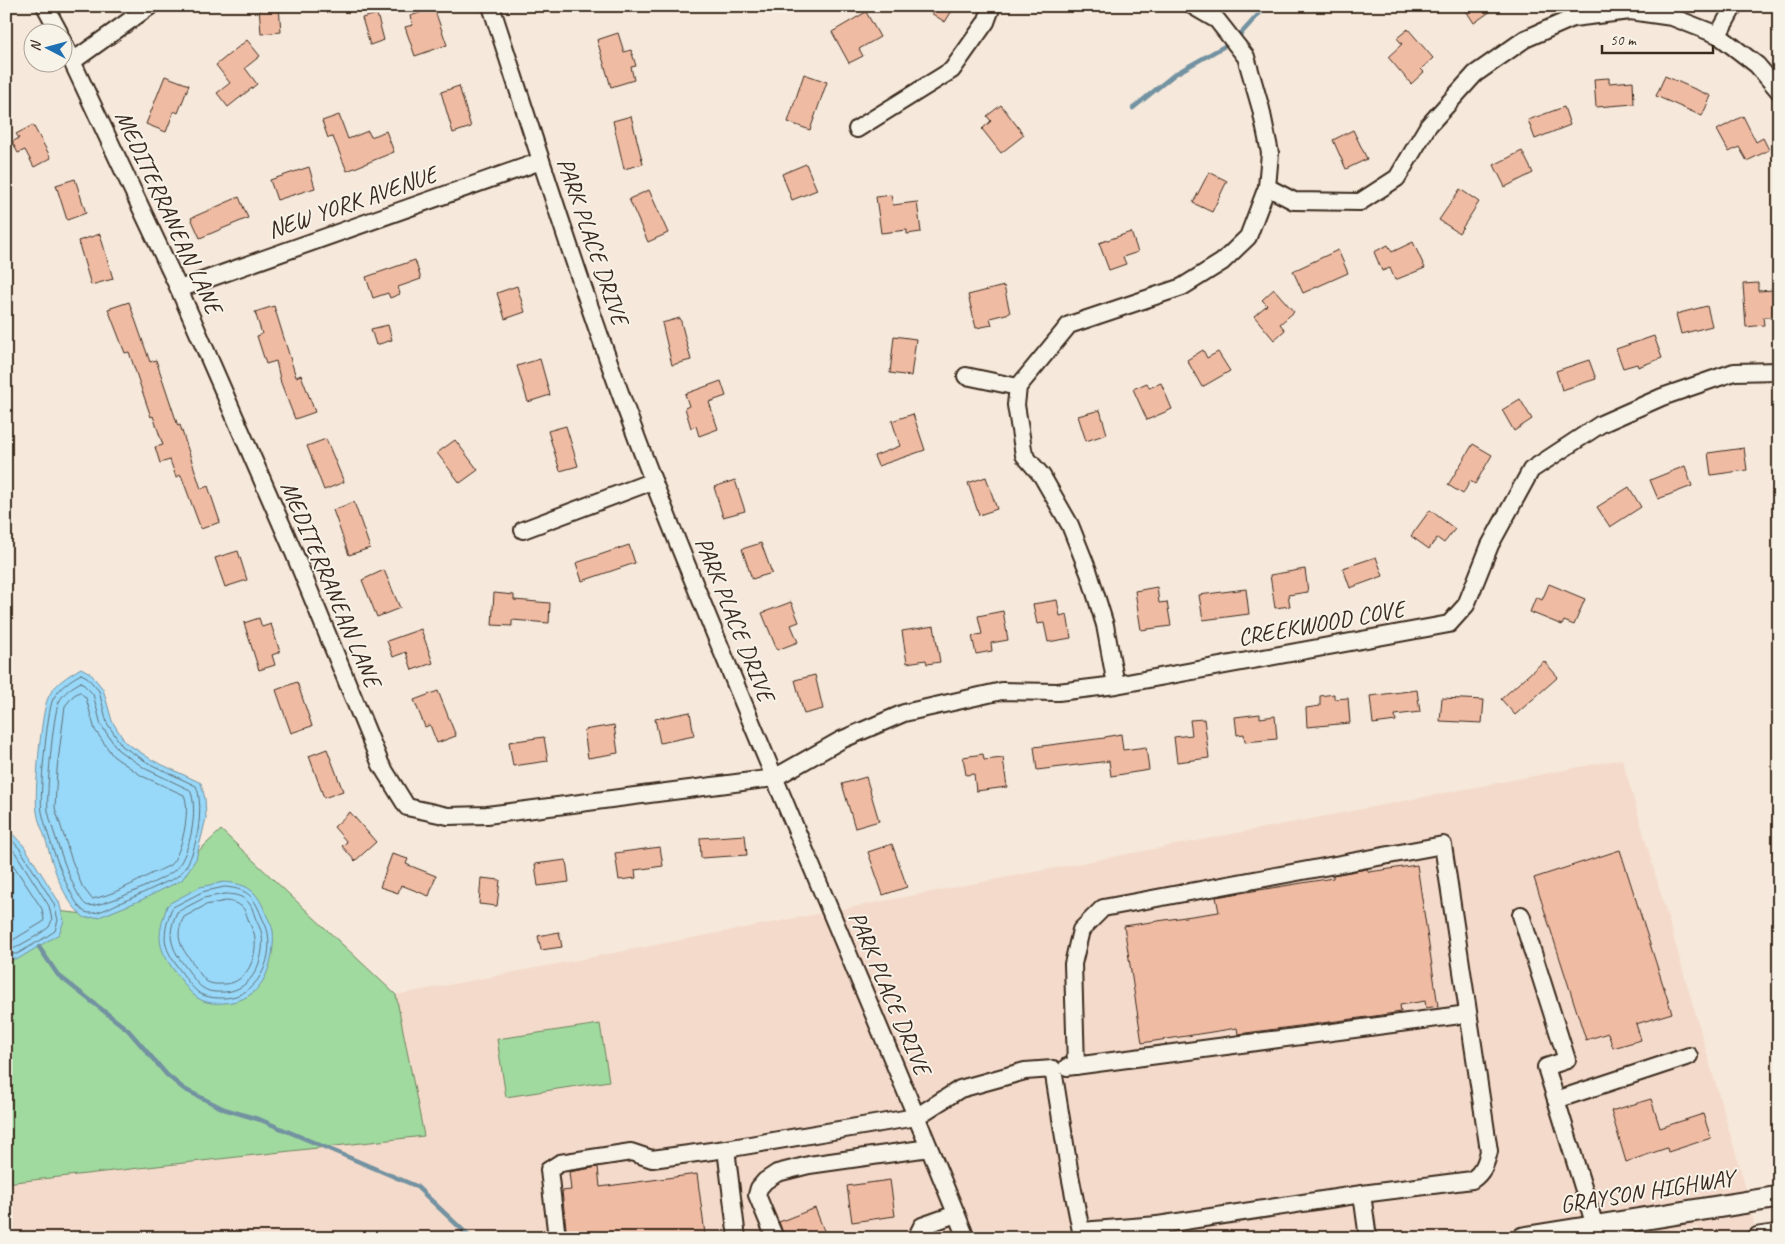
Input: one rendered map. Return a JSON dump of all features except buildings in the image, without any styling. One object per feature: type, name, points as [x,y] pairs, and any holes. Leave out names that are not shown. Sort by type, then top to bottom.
[{"type":"main road","name":"GRAYSON HIGHWAY","points":[[1523,1238],[1779,1197]]},
{"type":"street","points":[[45,6],[54,22]]},
{"type":"street","points":[[73,60],[150,6]]},
{"type":"street","name":"PARK PLACE DRIVE","points":[[491,6],[591,309],[653,481],[774,778],[966,1238]]},
{"type":"street","points":[[857,129],[952,70],[986,22],[992,6]]},
{"type":"street","points":[[1116,685],[1105,625],[1089,573],[1070,525],[1042,476],[1024,455],[1016,405],[1018,387],[1069,325],[1182,287],[1222,262],[1248,237],[1267,188],[1270,153],[1261,109],[1246,57],[1217,20],[1193,6]]},
{"type":"street","points":[[1718,35],[1734,6]]},
{"type":"street","points":[[1267,188],[1294,201],[1360,202],[1397,178],[1428,126],[1475,74],[1525,39],[1573,18],[1630,11],[1672,17],[1718,35],[1757,64],[1779,91]]},
{"type":"street","name":"MEDITERRANEAN LANE","points":[[73,60],[179,289],[294,554],[381,765],[407,807],[448,816],[487,815],[774,778]]},
{"type":"street","name":"NEW YORK AVENUE","points":[[179,289],[541,161]]},
{"type":"street","name":"CREEKWOOD COVE","points":[[774,778],[841,740],[904,713],[1002,691],[1058,692],[1116,685],[1449,624],[1466,606],[1490,545],[1531,470],[1601,424],[1662,398],[1734,372],[1779,371]]},
{"type":"street","points":[[966,376],[1018,387]]},
{"type":"street","points":[[523,530],[653,481]]},
{"type":"street","points":[[1053,1069],[1081,1230],[1159,1231],[1362,1194],[1472,1180],[1480,1174],[1487,1162],[1488,1151],[1443,845],[1103,908],[1081,930],[1073,964],[1076,1066]]},
{"type":"street","points":[[1521,915],[1567,1060],[1546,1067],[1595,1226]]},
{"type":"street","points":[[557,1238],[549,1170],[560,1163],[631,1152],[652,1159],[726,1149],[916,1117],[960,1089],[1025,1071],[1053,1069],[1468,1014]]},
{"type":"street","points":[[1556,1100],[1689,1056]]},
{"type":"street","points":[[775,1238],[757,1195],[759,1188],[765,1180],[777,1174],[809,1165],[929,1148]]},
{"type":"street","points":[[726,1149],[737,1238]]},
{"type":"street","points":[[1362,1194],[1368,1238]]},
{"type":"street","points":[[916,1238],[922,1226],[956,1214]]},
{"type":"shaded area","points":[[1622,759],[1748,1196],[1757,1238],[1700,1238],[1698,1227],[1616,1238],[6,1238],[6,1183],[423,1136],[396,995]]},
{"type":"green space","points":[[221,830],[396,995],[424,1136],[6,1183],[6,939],[56,911],[85,914],[156,891]]},
{"type":"green space","points":[[600,1024],[609,1081],[506,1097],[497,1039]]},
{"type":"water","points":[[81,668],[90,673],[103,689],[112,721],[125,742],[152,760],[201,783],[205,799],[206,818],[196,859],[182,880],[139,901],[99,917],[85,918],[70,901],[59,881],[38,818],[36,803],[37,773],[45,706],[58,684]]},
{"type":"water","points":[[6,827],[24,846],[59,902],[64,921],[59,934],[18,959],[6,959]]},
{"type":"water","points":[[224,882],[246,887],[255,894],[263,906],[272,927],[273,945],[267,973],[263,981],[251,994],[234,1001],[213,1003],[205,1002],[198,998],[186,987],[162,950],[160,935],[163,918],[170,903],[200,887]]},
{"type":"waterway","points":[[1236,39],[1266,6]]},
{"type":"waterway","points":[[1133,108],[1175,74],[1223,47]]},
{"type":"waterway","points":[[39,947],[58,975],[128,1030],[167,1075],[184,1089],[224,1109],[261,1120],[416,1186],[471,1238]]}]
